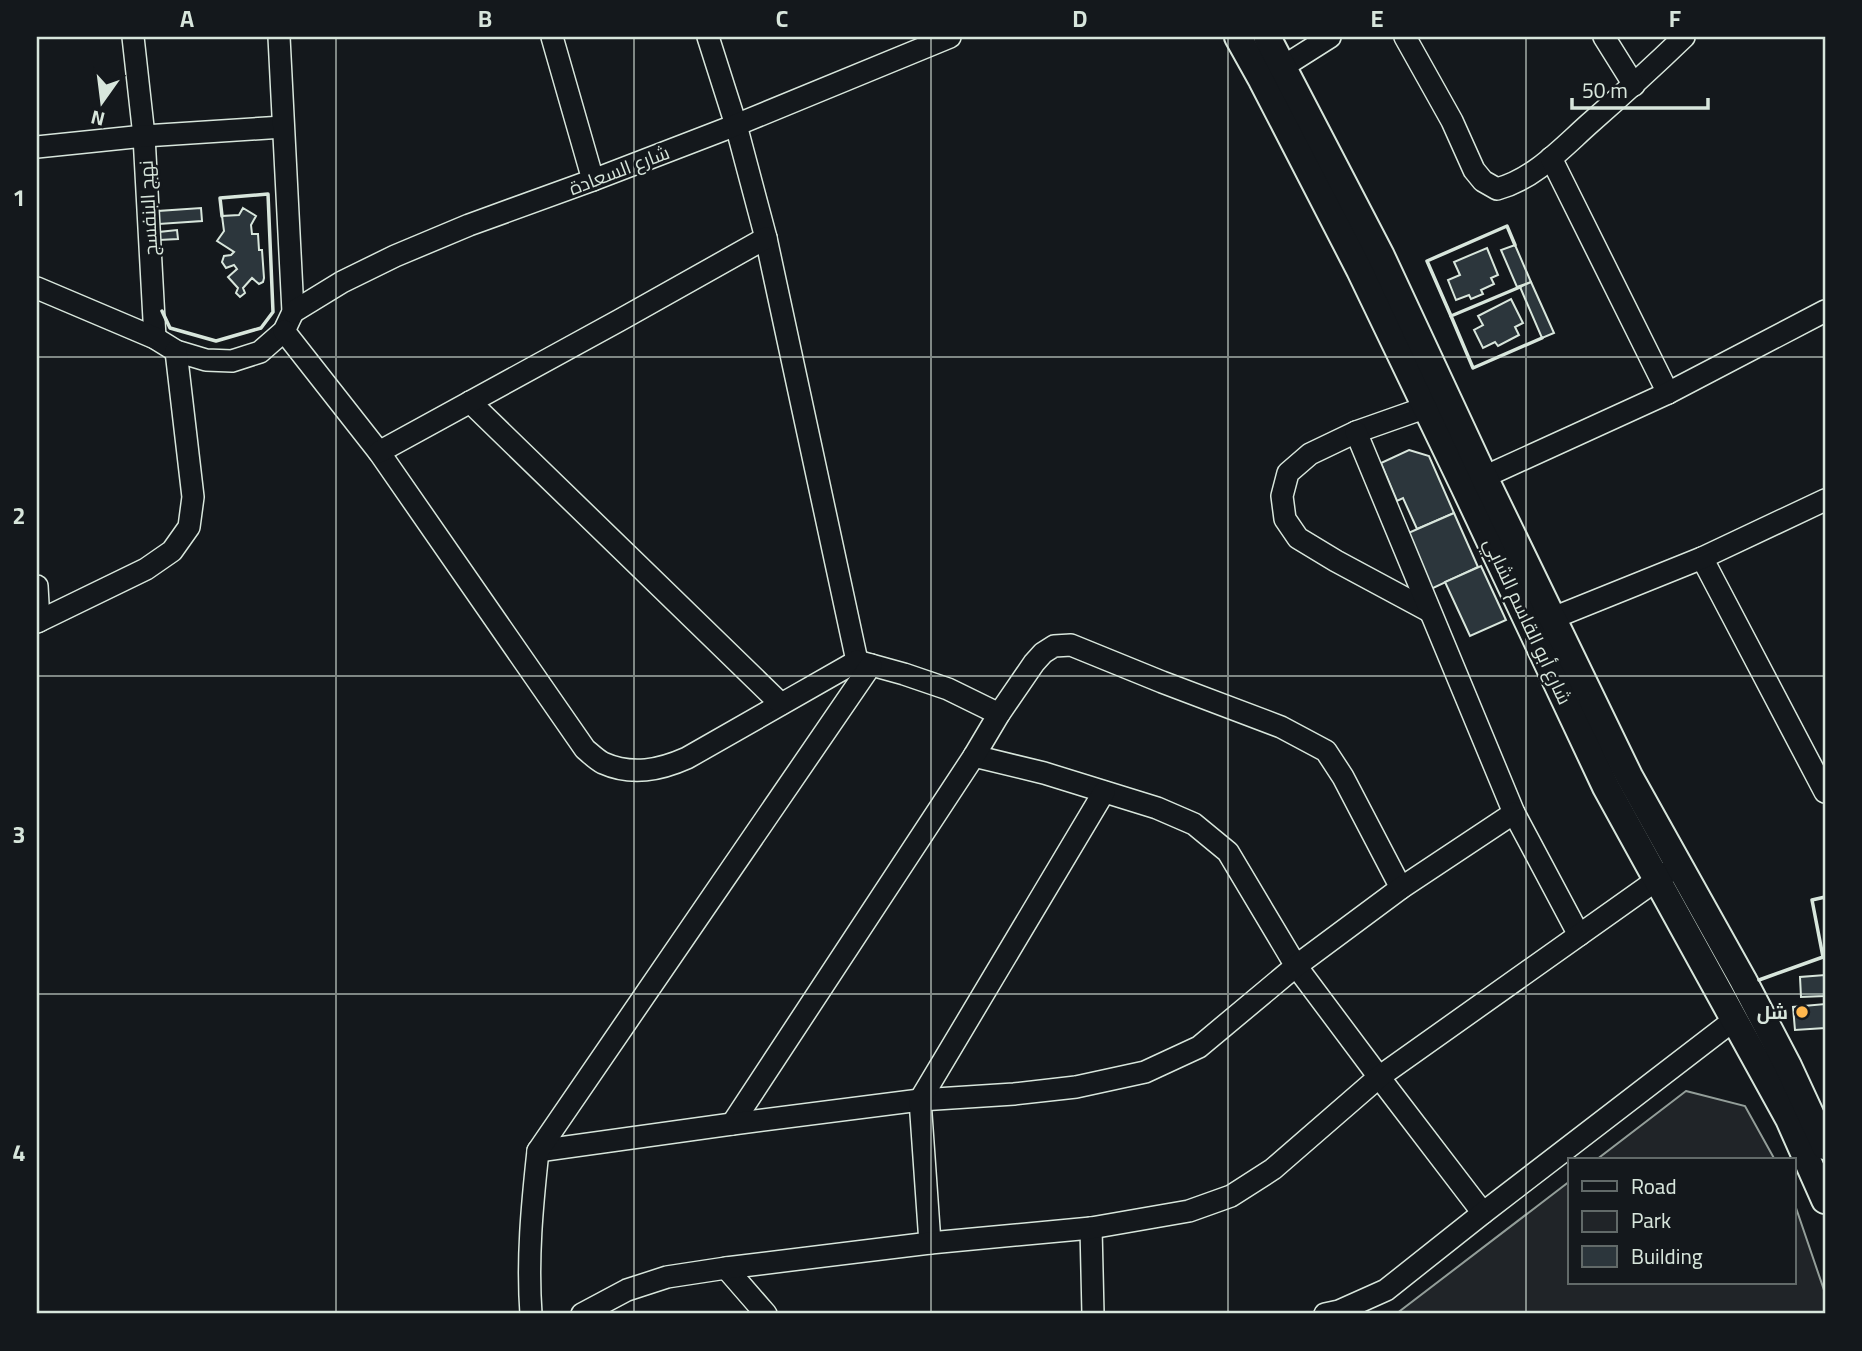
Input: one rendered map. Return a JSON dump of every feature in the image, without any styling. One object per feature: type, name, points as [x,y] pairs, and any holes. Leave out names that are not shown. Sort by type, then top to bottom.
[{"type":"main road","name":"شارع أبو القاسم الشابي","points":[[1238,37],[1273,74],[1381,256],[1484,477],[1629,776],[1788,1066],[1825,1146]]},
{"type":"main road","name":"شارع أبو القاسم الشابي","points":[[1267,37],[1273,74],[1360,270],[1606,787],[1819,1170],[1825,1200]]},
{"type":"street","name":"نهج البنفسج","points":[[133,37],[144,136],[155,338]]},
{"type":"street","points":[[279,37],[289,322],[585,749],[603,763],[625,769],[647,771],[667,767],[781,704],[864,663],[948,689],[999,714]]},
{"type":"street","points":[[552,37],[593,180]]},
{"type":"street","points":[[531,1314],[531,1219],[538,1152],[864,663],[766,238],[736,125],[708,37]]},
{"type":"street","name":"شارع السعادة","points":[[37,288],[155,338],[176,351],[206,360],[232,361],[260,352],[289,322],[342,282],[394,256],[469,225],[736,125],[950,37]]},
{"type":"street","points":[[1273,74],[1330,37]]},
{"type":"street","points":[[1405,37],[1452,121],[1474,170],[1483,181],[1497,189],[1514,184],[1551,158],[1684,37]]},
{"type":"street","points":[[1604,37],[1634,85]]},
{"type":"street","points":[[37,146],[283,127]]},
{"type":"street","points":[[1551,158],[1668,393]]},
{"type":"street","points":[[379,452],[766,238]]},
{"type":"street","points":[[1484,477],[1668,393],[1825,311]]},
{"type":"street","points":[[37,586],[38,621],[146,569],[172,551],[189,527],[193,497],[176,351]]},
{"type":"street","points":[[470,402],[781,704]]},
{"type":"street","points":[[1427,407],[1356,432],[1310,454],[1288,472],[1282,496],[1285,519],[1298,538],[1429,611]]},
{"type":"street","points":[[1356,432],[1514,813],[1579,935]]},
{"type":"street","points":[[1553,618],[1702,558],[1825,500]]},
{"type":"street","points":[[1702,558],[1825,792]]},
{"type":"street","points":[[732,1124],[999,714],[1034,663],[1054,646],[1071,645],[1281,727],[1326,751],[1343,777],[1401,888]]},
{"type":"street","points":[[974,756],[1044,773],[1157,808],[1194,824],[1227,852],[1296,966],[1483,1213]]},
{"type":"street","points":[[930,1243],[919,1100],[1104,792]]},
{"type":"street","points":[[538,1152],[919,1100],[1076,1087],[1145,1072],[1199,1047],[1296,966],[1401,888],[1514,813]]},
{"type":"street","points":[[582,1314],[626,1290],[657,1280],[726,1268],[930,1243],[1091,1228],[1189,1211],[1231,1196],[1273,1169],[1378,1077],[1680,865]]},
{"type":"street","points":[[1325,1314],[1339,1311],[1386,1290],[1734,1020]]},
{"type":"street","points":[[1091,1228],[1093,1314]]},
{"type":"street","points":[[726,1268],[766,1314]]},
{"type":"green space","points":[[1686,1091],[1745,1106],[1774,1158],[1599,1158]]},
{"type":"green space","points":[[1568,1183],[1568,1284],[1796,1284],[1796,1208],[1825,1293],[1825,1314],[1396,1314]]},
{"type":"building","points":[[201,208],[202,221],[159,224],[158,211]]},
{"type":"building","points":[[243,208],[256,216],[251,225],[252,234],[258,234],[264,278],[259,284],[252,278],[243,288],[245,293],[240,297],[236,293],[238,288],[228,277],[237,269],[234,265],[226,268],[222,262],[224,256],[234,252],[217,241],[224,231],[222,216],[239,215]]},
{"type":"building","points":[[177,230],[178,239],[159,240],[159,232]]},
{"type":"building","points":[[1515,245],[1531,282],[1517,287],[1501,250]]},
{"type":"building","points":[[1487,248],[1498,275],[1491,278],[1494,284],[1481,290],[1483,294],[1471,299],[1469,295],[1456,300],[1448,280],[1460,275],[1454,262]]},
{"type":"building","points":[[1531,282],[1554,333],[1542,338],[1520,287]]},
{"type":"building","points":[[1511,299],[1523,323],[1515,327],[1519,335],[1498,346],[1495,342],[1483,348],[1474,330],[1483,325],[1478,316]]},
{"type":"building","points":[[1409,450],[1429,456],[1454,513],[1417,529],[1403,498],[1397,501],[1381,463]]},
{"type":"building","points":[[1454,513],[1478,567],[1431,589],[1406,534]]},
{"type":"building","points":[[1481,566],[1506,620],[1470,636],[1445,582]]},
{"type":"building","points":[[1825,975],[1825,996],[1801,997],[1800,977]]},
{"type":"building","points":[[1825,1004],[1825,1028],[1795,1030],[1793,1007]]},
{"type":"wall","points":[[162,311],[170,328],[216,341],[261,328],[273,312],[268,194],[220,198],[222,216]]},
{"type":"wall","points":[[1451,316],[1427,261],[1507,226],[1515,245]]},
{"type":"wall","points":[[1520,287],[1451,316],[1473,368],[1542,338]]},
{"type":"wall","points":[[1759,980],[1823,957],[1812,900],[1825,897]]},
{"type":"place","name":"شل","points":[[1802,1012]]}]
